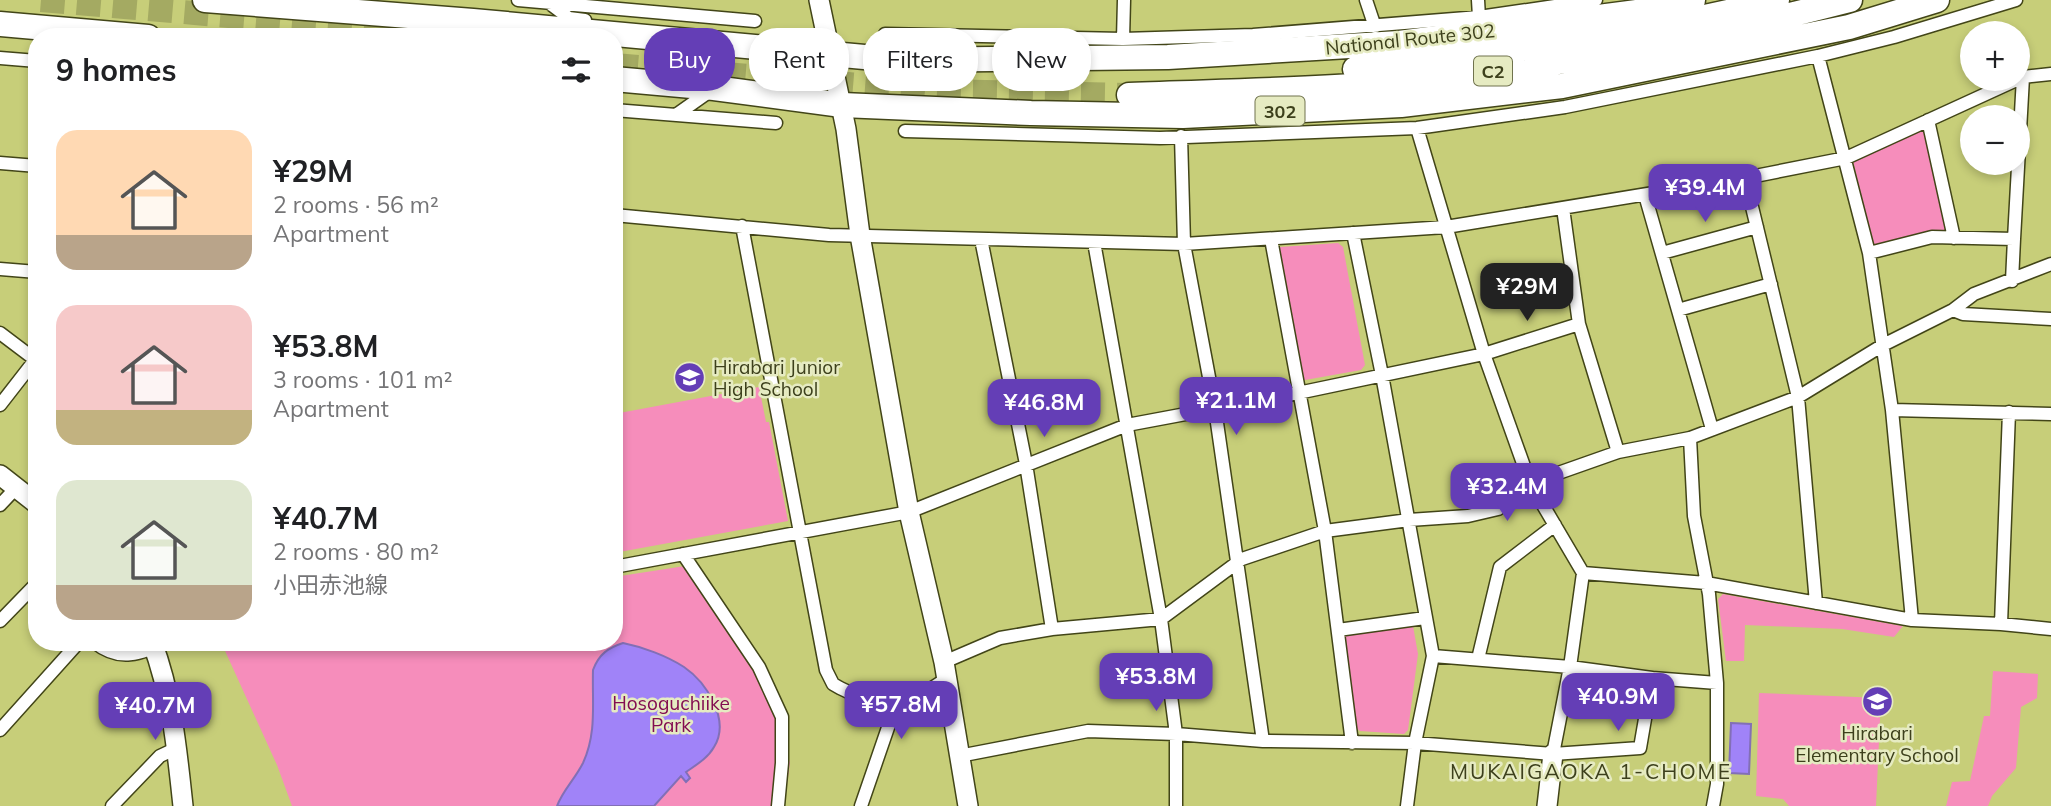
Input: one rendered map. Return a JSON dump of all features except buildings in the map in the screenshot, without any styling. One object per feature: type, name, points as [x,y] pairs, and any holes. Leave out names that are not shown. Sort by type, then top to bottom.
[{"type":"highway","name":"National Route 302","points":[[205,0],[546,28]]},
{"type":"highway","name":"National Route 302","points":[[978,59],[1168,57],[1399,43],[1637,12],[1693,0]]},
{"type":"highway","name":"C2","points":[[1777,0],[1625,33],[1484,54],[1348,70],[1128,88],[1354,86],[1487,72],[1628,50],[1758,24],[1850,0]]},
{"type":"highway","name":"302","points":[[735,91],[842,105],[1033,124],[1401,105],[1562,86],[1849,27],[1937,0]]},
{"type":"highway","points":[[0,24],[32,28]]},
{"type":"highway","name":"National Route 302","points":[[623,34],[749,46]]},
{"type":"highway","name":"302","points":[[623,80],[644,82]]},
{"type":"street","points":[[518,0],[755,21]]},
{"type":"street","points":[[820,0],[825,28]]},
{"type":"street","points":[[1124,0],[1124,39]]},
{"type":"street","points":[[1366,0],[1375,27]]},
{"type":"street","points":[[1478,0],[1479,17]]},
{"type":"street","points":[[978,35],[1124,39],[1253,35],[1479,17],[1596,0]]},
{"type":"street","points":[[905,131],[1033,124],[1160,138],[1417,128],[1565,107],[1818,56],[1894,37],[2017,0]]},
{"type":"street","points":[[548,2],[569,18],[606,22],[612,28]]},
{"type":"street","points":[[1818,56],[1869,253],[1892,410],[1912,620]]},
{"type":"street","points":[[0,58],[28,60]]},
{"type":"street","points":[[2030,76],[2051,74]]},
{"type":"street","points":[[676,115],[710,91]]},
{"type":"street","points":[[839,91],[860,235],[909,512],[945,671],[968,806]]},
{"type":"street","points":[[623,216],[829,235],[1184,244],[1446,227],[1745,178],[1846,158],[1992,91]]},
{"type":"street","points":[[2012,281],[2022,91]]},
{"type":"street","points":[[623,111],[776,123]]},
{"type":"street","points":[[1928,120],[1954,238]]},
{"type":"street","points":[[1417,128],[1484,354],[1530,483],[1583,573],[1547,806]]},
{"type":"street","points":[[1181,136],[1184,244],[1214,409],[1263,741]]},
{"type":"street","points":[[0,163],[28,165]]},
{"type":"street","points":[[1745,178],[1798,397],[1816,603]]},
{"type":"street","points":[[1645,195],[1712,429]]},
{"type":"street","points":[[1563,208],[1580,324],[1618,452]]},
{"type":"street","points":[[742,226],[826,670],[840,688],[893,713]]},
{"type":"street","points":[[1662,253],[1757,227]]},
{"type":"street","points":[[1353,233],[1382,375],[1433,656],[1415,743],[1407,806]]},
{"type":"street","points":[[1869,253],[1932,237],[2014,239]]},
{"type":"street","points":[[981,239],[1026,464],[1052,629]]},
{"type":"street","points":[[1271,239],[1325,531],[1352,743]]},
{"type":"street","points":[[1094,242],[1161,619],[1175,734],[1176,806]]},
{"type":"street","points":[[862,806],[893,713],[945,671],[1000,638],[1052,629],[1161,619],[1242,559],[1325,531],[1409,520],[1468,516],[1498,509],[1530,483],[1618,452],[1690,438],[1798,397],[1883,345],[1953,310],[1974,294],[2051,264]]},
{"type":"street","points":[[0,269],[28,271]]},
{"type":"street","points":[[1678,310],[1771,284]]},
{"type":"street","points":[[1953,310],[1963,314],[2051,319]]},
{"type":"street","points":[[623,565],[909,512],[1128,425],[1484,354],[1580,324]]},
{"type":"street","points":[[0,333],[28,355]]},
{"type":"street","points":[[0,405],[28,371]]},
{"type":"street","points":[[1892,410],[2051,414]]},
{"type":"street","points":[[2001,624],[2009,412]]},
{"type":"street","points":[[1690,438],[1694,516],[1706,583],[1717,683],[1717,784],[1713,806]]},
{"type":"street","points":[[0,475],[28,498]]},
{"type":"street","points":[[0,505],[16,488]]},
{"type":"street","points":[[1478,659],[1500,568],[1555,526]]},
{"type":"street","points":[[683,554],[759,667],[782,717],[778,806]]},
{"type":"street","points":[[1583,573],[1706,583],[1912,620],[2051,629]]},
{"type":"street","points":[[0,621],[28,592]]},
{"type":"street","points":[[1338,630],[1425,618]]},
{"type":"street","points":[[0,730],[71,651]]},
{"type":"street","points":[[109,651],[126,655],[139,651]]},
{"type":"street","points":[[159,651],[177,748],[183,806]]},
{"type":"street","points":[[1433,656],[1717,683]]},
{"type":"street","points":[[959,756],[1088,731],[1263,741],[1415,743],[1553,754],[1640,748],[1652,678]]},
{"type":"street","points":[[112,806],[160,756],[177,748]]},
{"type":"green space","points":[[1924,130],[1947,231],[1932,231],[1873,246],[1853,161]]},
{"type":"green space","points":[[1338,243],[1343,247],[1365,365],[1361,370],[1305,380],[1300,378],[1276,252],[1280,247]]},
{"type":"green space","points":[[759,387],[766,422],[769,422],[788,521],[623,551],[623,412]]},
{"type":"green space","name":"Hosoguchiike Park","points":[[685,566],[749,661],[775,716],[790,763],[784,806],[292,806],[277,765],[225,651],[623,651],[623,576]]},
{"type":"green space","points":[[1723,594],[1903,626],[1894,637],[1842,629],[1745,625],[1744,661],[1726,661],[1718,599]]},
{"type":"green space","points":[[1408,623],[1413,626],[1418,654],[1408,730],[1404,734],[1360,731],[1356,728],[1344,637],[1348,632]]},
{"type":"green space","points":[[1993,671],[2038,674],[2037,698],[2021,707],[2016,768],[1992,796],[1988,806],[1946,806],[1952,782],[1970,781],[1984,716],[1990,716]]},
{"type":"green space","points":[[1759,693],[1881,698],[1876,806],[1789,806],[1783,799],[1756,796]]},
{"type":"shaded area","points":[[623,643],[647,649],[684,667],[708,692],[718,714],[720,725],[714,747],[702,761],[686,772],[690,778],[686,782],[681,776],[654,806],[557,806],[580,769],[587,752],[593,718],[593,670],[605,652],[623,651]]},
{"type":"shaded area","points":[[1731,723],[1751,724],[1749,774],[1729,773]]},
{"type":"tunnel","points":[[41,0],[372,28]]},
{"type":"tunnel","points":[[623,66],[933,91],[1129,95]]},
{"type":"place","name":"Hirabari Junior High School","points":[[690,378]]},
{"type":"place","name":"Hirabari Elementary School","points":[[1877,702]]},
{"type":"district","name":"MUKAIGAOKA 1-CHOME","points":[[1591,771]]}]
